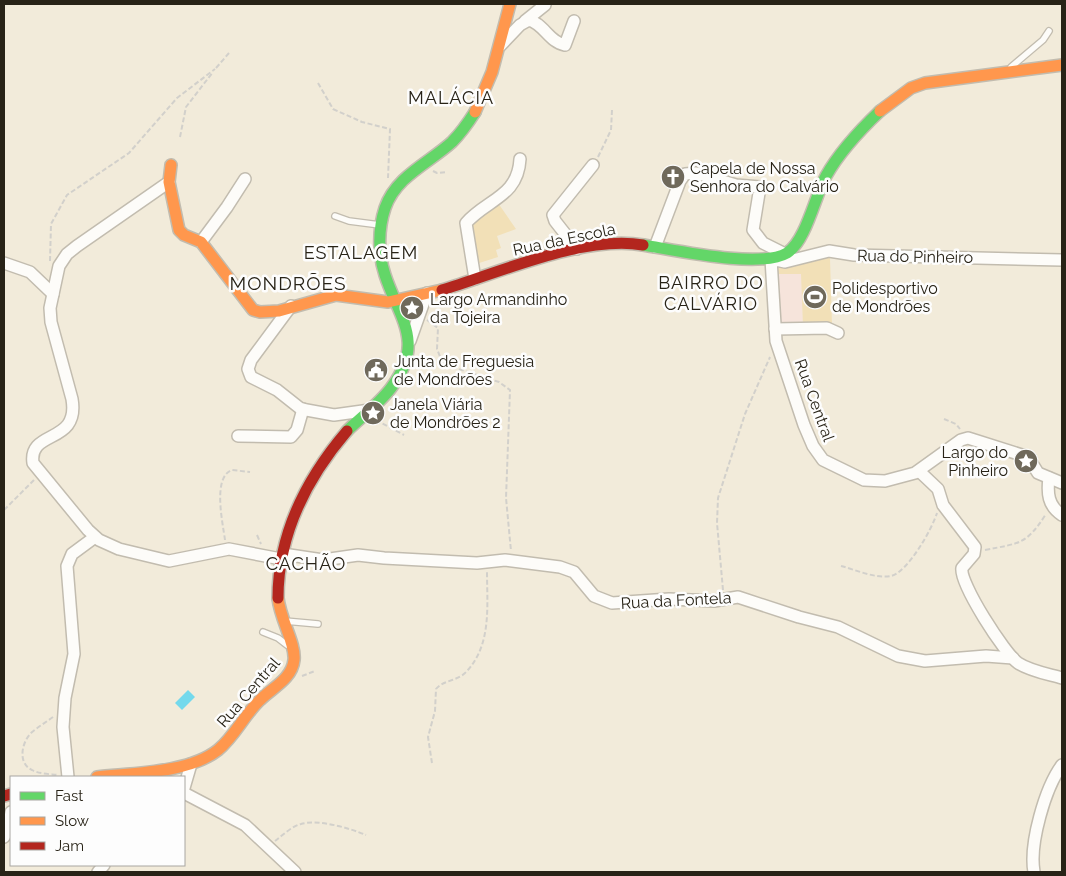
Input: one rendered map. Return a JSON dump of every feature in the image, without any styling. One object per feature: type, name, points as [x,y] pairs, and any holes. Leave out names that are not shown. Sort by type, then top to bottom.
[{"type":"street","points":[[404,360],[408,328],[384,269],[380,225],[388,202],[396,187],[447,146],[466,125],[484,92],[510,4]]},
{"type":"street","points":[[497,49],[525,21],[545,5]]},
{"type":"street","points":[[540,27],[545,5]]},
{"type":"street","points":[[525,21],[532,21],[554,41],[565,45],[569,41],[574,21]]},
{"type":"street","points":[[771,259],[785,254],[800,236],[820,187],[838,156],[856,136],[903,92],[925,83],[1062,65]]},
{"type":"street","points":[[475,279],[466,223],[508,190],[518,176],[520,159]]},
{"type":"street","points":[[171,165],[169,182],[179,230],[184,235],[201,242],[253,310],[266,313],[337,295],[398,301],[427,293]]},
{"type":"street","points":[[577,249],[555,221],[553,215],[593,165]]},
{"type":"street","points":[[655,247],[680,181],[685,174],[693,172],[736,185],[760,187],[753,230],[763,243],[785,254]]},
{"type":"street","points":[[201,242],[228,207],[245,179]]},
{"type":"street","points":[[68,776],[63,737],[64,706],[74,654],[67,563],[74,552],[95,537],[32,463],[35,448],[43,441],[65,429],[73,413],[72,399],[50,317],[53,294],[59,266],[70,251],[169,182]]},
{"type":"street","name":"Rua da Escola","points":[[427,293],[534,259],[618,242],[753,259],[771,259]]},
{"type":"street","name":"Rua do Pinheiro","points":[[771,259],[785,262],[829,251],[854,255],[1062,260]]},
{"type":"street","name":"Rua Central","points":[[771,259],[776,341],[804,425],[813,446],[823,460],[859,478],[873,482],[902,478],[919,470],[963,439]]},
{"type":"street","points":[[4,263],[30,272],[53,294]]},
{"type":"street","points":[[404,360],[427,293]]},
{"type":"street","points":[[291,306],[251,360],[248,372],[253,378],[277,390],[294,405],[303,409],[334,415],[369,412]]},
{"type":"street","points":[[775,328],[827,328],[838,333]]},
{"type":"street","name":"Rua Central","points":[[105,776],[191,764],[206,758],[219,749],[255,705],[288,676],[294,664],[294,654],[282,620],[277,576],[303,493],[342,437],[391,389],[404,360]]},
{"type":"street","points":[[238,436],[291,437],[297,430],[303,409]]},
{"type":"street","points":[[963,439],[973,439],[1028,457],[1037,472],[1062,483]]},
{"type":"street","points":[[919,470],[938,489],[942,502],[974,545],[975,552],[962,568],[962,578],[971,597],[1013,658],[1024,666],[1062,678]]},
{"type":"street","points":[[1050,478],[1048,493],[1052,505],[1062,515]]},
{"type":"street","name":"Rua da Fontela","points":[[95,537],[119,549],[169,561],[226,550],[236,550],[323,560],[358,555],[388,559],[487,563],[512,561],[567,569],[576,574],[594,596],[612,603],[669,599],[723,600],[741,597],[799,617],[834,626],[886,652],[914,659],[925,661],[986,656],[1013,658]]},
{"type":"street","points":[[185,785],[191,764]]},
{"type":"street","points":[[1034,872],[1034,855],[1044,801],[1050,782],[1062,764]]},
{"type":"street","points":[[185,793],[238,820],[268,845],[294,872]]},
{"type":"street","points":[[4,837],[10,818]]},
{"type":"lane","points":[[1005,72],[1043,40],[1049,31]]},
{"type":"lane","points":[[335,216],[349,221],[380,225]]},
{"type":"lane","points":[[282,620],[318,624]]},
{"type":"lane","points":[[263,632],[282,640],[294,654]]},
{"type":"path","points":[[180,137],[186,107],[228,53]]},
{"type":"path","points":[[50,262],[51,224],[67,195],[129,154],[178,98],[216,69]]},
{"type":"path","points":[[318,83],[333,109],[360,121],[390,129],[388,181]]},
{"type":"path","points":[[593,165],[608,137],[612,124],[612,110]]},
{"type":"path","points":[[418,317],[437,326],[437,352],[443,364],[498,382],[510,390],[506,498],[512,561]]},
{"type":"path","points":[[723,600],[717,523],[718,498],[743,420],[770,355]]},
{"type":"path","points":[[369,412],[404,435]]},
{"type":"path","points":[[944,419],[959,427],[963,439]]},
{"type":"path","points":[[226,550],[219,496],[222,482],[225,474],[230,471],[250,472]]},
{"type":"path","points":[[4,510],[40,474]]},
{"type":"path","points":[[841,566],[877,576],[888,576],[898,573],[931,529],[942,502]]},
{"type":"path","points":[[975,552],[1024,540],[1037,528],[1052,505]]},
{"type":"path","points":[[432,763],[428,737],[435,711],[436,689],[440,684],[460,678],[467,672],[485,638],[487,563]]},
{"type":"path","points":[[62,776],[32,771],[26,765],[22,755],[24,744],[30,735],[64,706]]},
{"type":"path","points":[[268,845],[303,823],[343,826],[366,835]]},
{"type":"shaded area","points":[[498,203],[516,229],[497,236],[501,248],[496,250],[498,257],[476,264],[468,226]]},
{"type":"shaded area","name":"Polidesportivo de Mondrões","points":[[825,256],[830,258],[832,325],[803,326],[801,274],[775,274],[774,269]]},
{"type":"shaded area","points":[[801,262],[803,326],[777,326],[773,269]]},
{"type":"water","points":[[188,690],[195,697],[182,710],[175,703]]},
{"type":"traffic: fast","points":[[643,245],[738,259],[758,259],[787,253],[800,239],[826,176],[851,141],[880,111]]},
{"type":"traffic: fast","points":[[347,431],[391,388],[401,372],[407,357],[408,343],[406,330],[385,275],[381,259],[380,233],[385,208],[397,187],[414,171],[452,142],[475,112]]},
{"type":"traffic: slow","points":[[475,112],[492,72],[510,4]]},
{"type":"traffic: slow","points":[[880,111],[911,88],[925,83],[1062,65]]},
{"type":"traffic: slow","points":[[171,165],[169,182],[179,230],[184,235],[201,242],[253,310],[260,312],[279,311],[336,295],[388,302],[442,290]]},
{"type":"traffic: slow","points":[[108,776],[176,768],[206,758],[224,744],[254,706],[290,673],[294,660],[293,647],[278,598]]},
{"type":"traffic: jam","points":[[442,290],[516,265],[569,250],[620,243],[643,245]]},
{"type":"traffic: jam","points":[[278,598],[279,574],[283,552],[297,508],[319,468],[347,431]]},
{"type":"traffic: jam","points":[[4,796],[10,794]]},
{"type":"place","name":"Capela de Nossa Senhora do Calvário","points":[[673,177]]},
{"type":"place","name":"Polidesportivo de Mondrões","points":[[815,297]]},
{"type":"place","name":"Largo Armandinho da Tojeira","points":[[412,308]]},
{"type":"place","name":"Junta de Freguesia de Mondrões","points":[[376,370]]},
{"type":"place","name":"Janela Viária de Mondrões 2","points":[[373,413]]},
{"type":"place","name":"Largo do Pinheiro","points":[[1026,461]]},
{"type":"district","name":"MALÁCIA","points":[[451,98]]},
{"type":"district","name":"ESTALAGEM","points":[[361,253]]},
{"type":"district","name":"MONDRÕES","points":[[288,283]]},
{"type":"district","name":"BAIRRO DO CALVÁRIO","points":[[711,293]]},
{"type":"district","name":"CACHÃO","points":[[306,564]]}]
